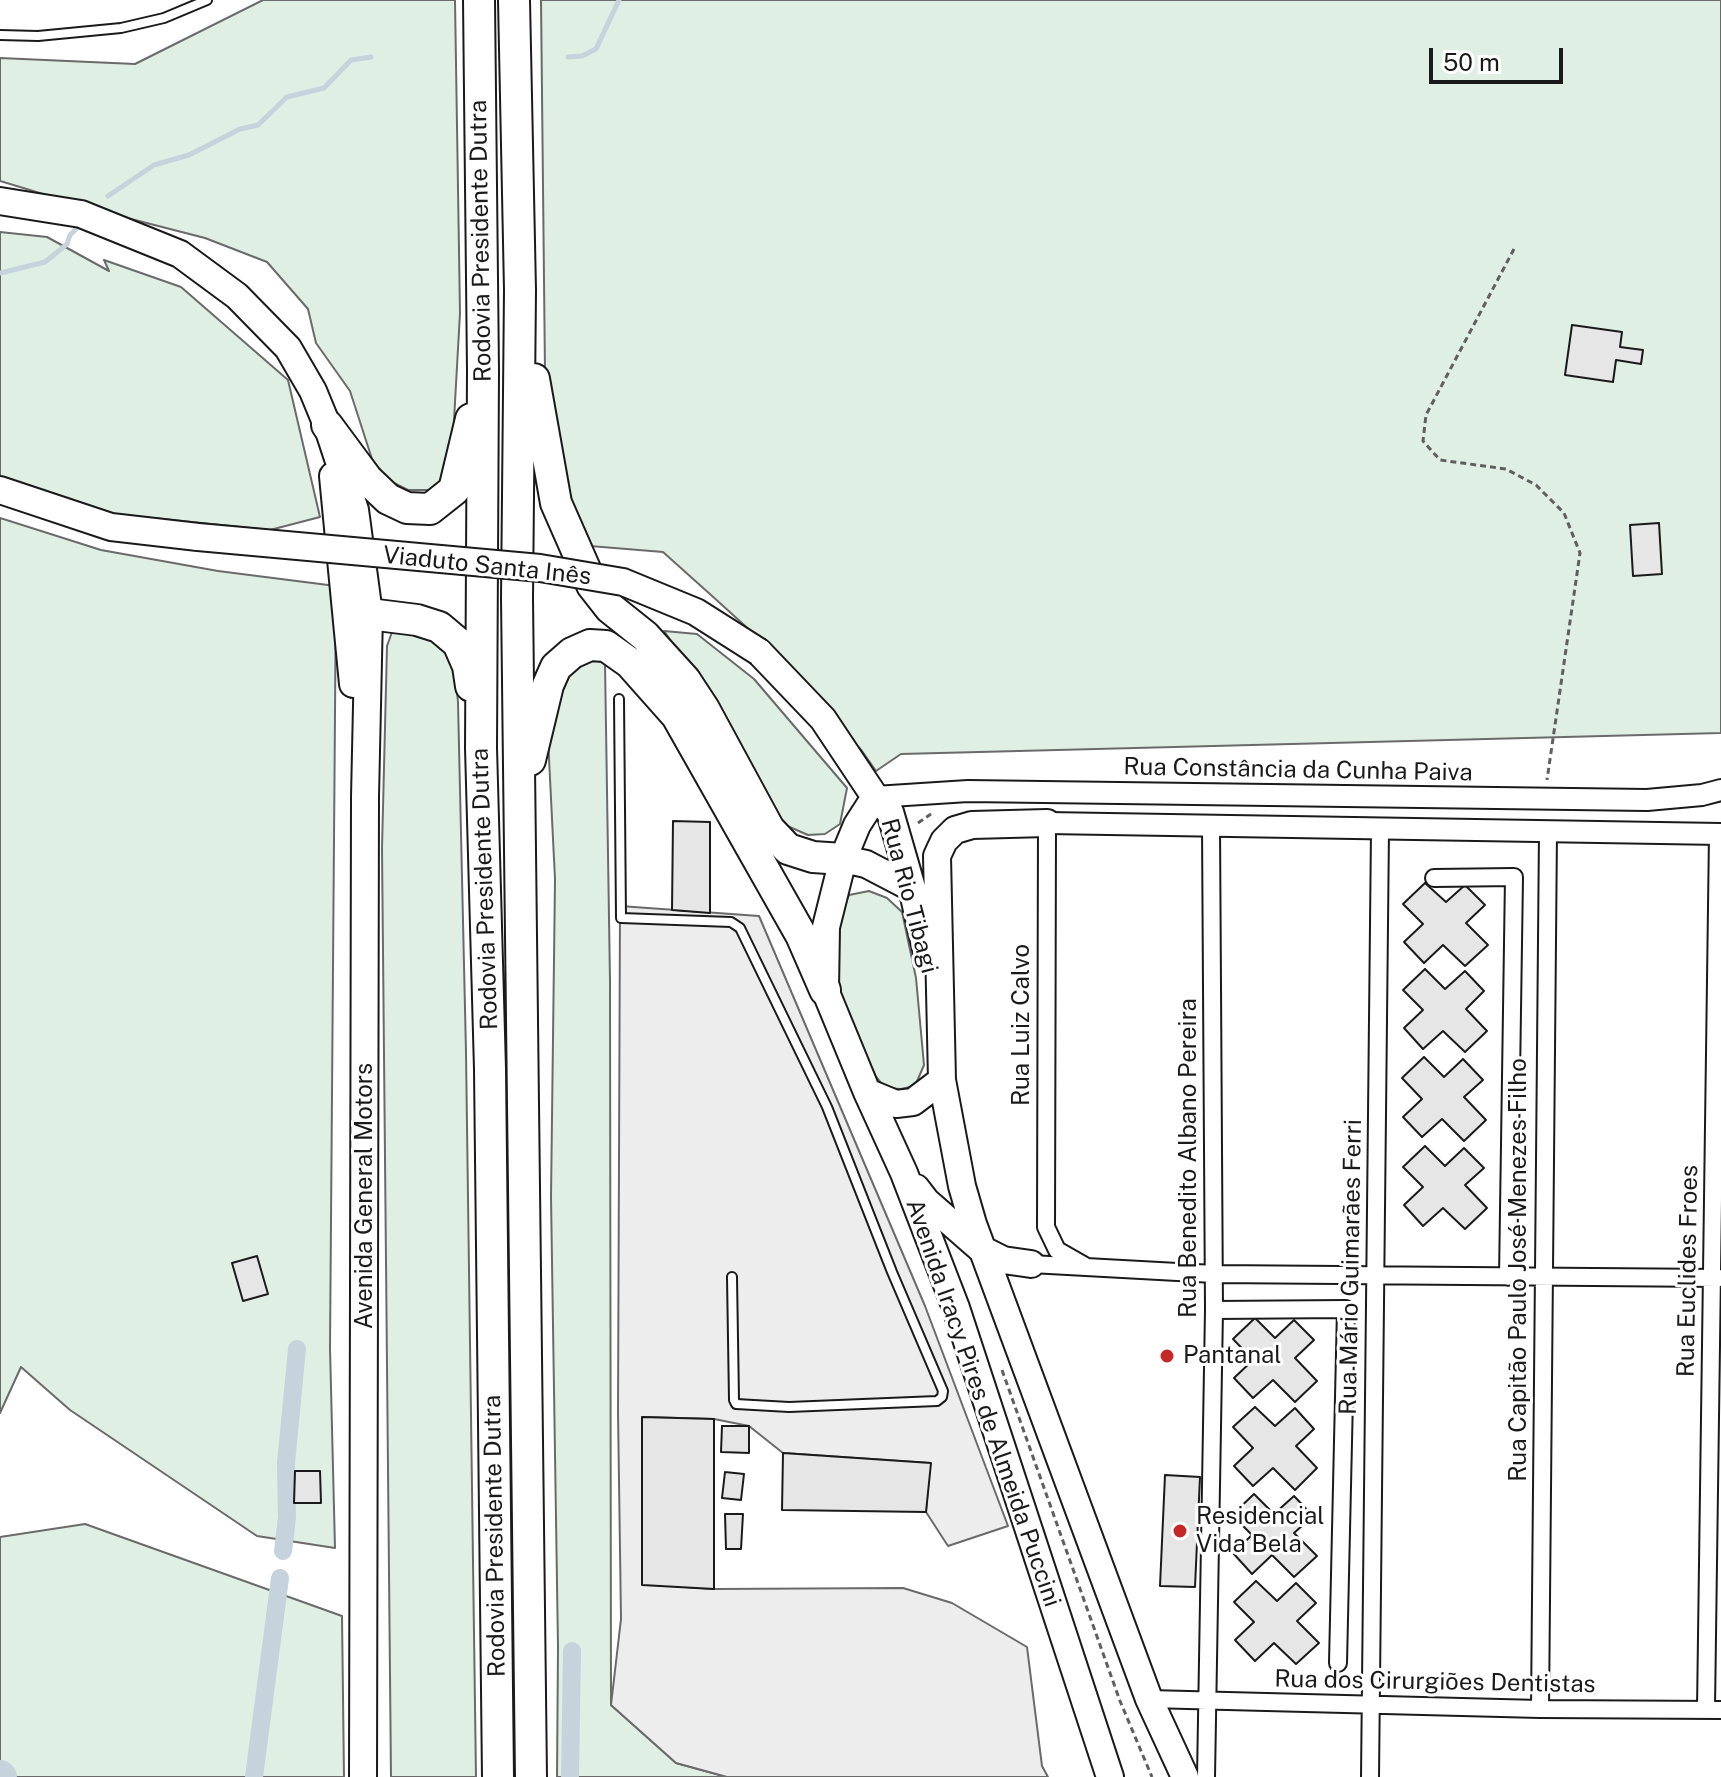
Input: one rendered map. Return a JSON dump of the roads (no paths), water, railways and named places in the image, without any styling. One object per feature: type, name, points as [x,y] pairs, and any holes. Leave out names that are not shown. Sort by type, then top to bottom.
[{"type":"highway","name":"Rodovia Presidente Dutra","points":[[479,0],[483,371],[481,748],[490,1069],[498,1777]]},
{"type":"highway","name":"Rodovia Presidente Dutra","points":[[514,0],[520,290],[517,598],[531,1777]]},
{"type":"highway","points":[[520,290],[556,503],[592,585],[610,608],[645,636],[685,680],[769,829],[788,849],[813,857],[843,859]]},
{"type":"highway","points":[[327,425],[367,479],[388,499],[407,508],[430,509],[454,490],[483,371]]},
{"type":"highway","points":[[369,614],[417,620],[439,627],[458,643],[468,666],[481,748]]},
{"type":"highway","points":[[519,805],[548,685],[556,667],[572,653],[590,645],[606,646],[630,663],[677,716],[801,935],[825,990]]},
{"type":"main road","points":[[0,201],[81,214],[180,254],[237,296],[288,348],[313,391],[327,425],[365,797]]},
{"type":"main road","name":"Avenida General Motors","points":[[327,425],[355,510],[369,614],[365,797],[363,1777]]},
{"type":"main road","name":"Viaduto Santa Inês","points":[[0,490],[111,527],[540,568],[623,582],[696,612],[759,652]]},
{"type":"main road","points":[[343,582],[352,599],[369,614]]},
{"type":"main road","name":"Rua Rio Tibagi","points":[[759,652],[823,719],[875,797],[890,812],[925,937],[941,1041]]},
{"type":"main road","points":[[825,990],[826,927],[843,859],[857,825],[875,797]]},
{"type":"main road","points":[[941,1041],[937,856],[944,841],[955,830],[972,825],[1047,823]]},
{"type":"main road","points":[[843,859],[866,864],[912,888]]},
{"type":"main road","name":"Avenida Iracy Pires de Almeida Puccini","points":[[825,990],[904,1173],[956,1308],[1110,1777]]},
{"type":"main road","name":"Avenida Iracy Pires de Almeida Puccini","points":[[941,1041],[942,1080],[962,1186],[977,1236],[1149,1699],[1185,1777]]},
{"type":"main road","points":[[867,1092],[896,1104],[913,1102],[942,1080]]},
{"type":"main road","points":[[904,1173],[926,1201],[977,1236],[1003,1260],[1031,1264]]},
{"type":"main road","points":[[956,1308],[962,1293],[971,1284],[991,1275]]},
{"type":"street","name":"Rua Constância da Cunha Paiva","points":[[875,797],[968,791],[1647,800],[1702,795],[1721,790]]},
{"type":"street","points":[[1047,823],[1720,834]]},
{"type":"street","name":"Rua Luiz Calvo","points":[[1047,823],[1046,1227],[1057,1250],[1091,1269]]},
{"type":"street","name":"Rua Benedito Albano Pereira","points":[[1206,1777],[1214,1310],[1211,826]]},
{"type":"street","name":"Rua Mário Guimarães Ferri","points":[[1370,1777],[1380,830]]},
{"type":"street","name":"Rua Capitão Paulo José Menezes Filho","points":[[1540,1709],[1548,831]]},
{"type":"street","name":"Rua Euclides Froes","points":[[1714,1709],[1720,834]]},
{"type":"street","points":[[1434,878],[1514,877],[1508,1277]]},
{"type":"street","points":[[991,1275],[1031,1264],[1214,1274],[1716,1278]]},
{"type":"street","points":[[1214,1310],[1346,1309],[1338,1663]]},
{"type":"street","name":"Rua dos Cirurgiões Dentistas","points":[[1149,1699],[1540,1709],[1714,1709]]},
{"type":"lane","points":[[0,35],[38,36],[121,28],[164,18],[207,0]]},
{"type":"lane","points":[[619,699],[621,918],[731,922],[740,928],[827,1107],[943,1391],[942,1397],[937,1401],[789,1407],[736,1404],[732,1277]]},
{"type":"waterway","points":[[568,57],[582,56],[596,49],[619,0]]},
{"type":"waterway","points":[[108,196],[154,165],[189,155],[240,129],[258,125],[287,97],[324,88],[351,60],[371,57]]},
{"type":"waterway","points":[[0,273],[45,262],[67,244],[76,229]]},
{"type":"waterway","points":[[283,1551],[287,1517],[286,1463],[297,1349]]},
{"type":"waterway","points":[[254,1777],[280,1578]]},
{"type":"waterway","points":[[570,1777],[572,1651]]},
{"type":"place","name":"Pantanal","points":[[1167,1356]]},
{"type":"place","name":"Residencial Vida Bela","points":[[1180,1531]]}]
